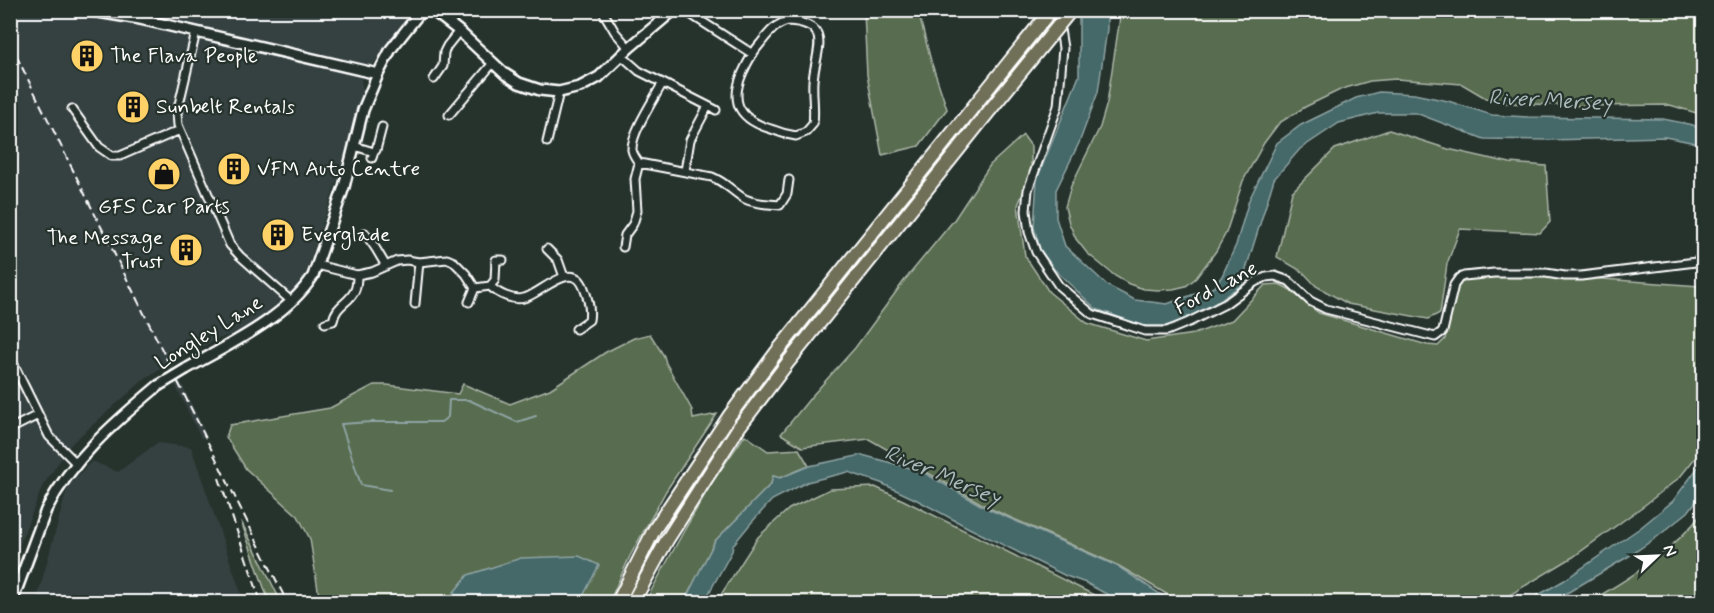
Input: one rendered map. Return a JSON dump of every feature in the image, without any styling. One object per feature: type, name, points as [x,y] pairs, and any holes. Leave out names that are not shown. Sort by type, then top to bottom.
[{"type":"highway","points":[[618,603],[654,530],[730,415],[776,353],[1051,10]]},
{"type":"highway","points":[[633,603],[667,540],[739,427],[789,361],[1071,10]]},
{"type":"main road","points":[[86,10],[141,15],[196,32],[378,74]]},
{"type":"main road","name":"Longley Lane","points":[[12,603],[46,510],[77,464],[97,440],[122,415],[158,386],[262,325],[307,286],[313,276],[344,187],[363,110],[378,74],[391,49],[422,10]]},
{"type":"main road","points":[[432,10],[519,83],[540,90],[560,92],[570,91],[599,77],[674,10]]},
{"type":"street","points":[[602,10],[615,32],[629,48]]},
{"type":"street","points":[[684,10],[751,53]]},
{"type":"street","name":"Ford Lane","points":[[1057,10],[1063,48],[1058,106],[1028,190],[1026,211],[1029,232],[1036,252],[1059,286],[1092,314],[1145,331],[1167,331],[1225,304],[1254,282],[1275,276],[1289,280],[1310,301],[1326,309],[1435,337],[1443,331],[1454,285],[1459,278],[1464,276],[1485,273],[1546,273],[1581,276],[1704,261]]},
{"type":"street","points":[[795,21],[806,24],[817,33],[820,43],[813,73],[814,116],[813,124],[806,132],[796,136],[764,128],[749,120],[741,111],[737,88],[751,53],[776,26],[783,22],[795,21]]},
{"type":"street","points":[[434,79],[446,68],[444,52],[459,31]]},
{"type":"street","points":[[196,32],[177,113],[177,122],[230,245],[291,301]]},
{"type":"street","points":[[622,56],[639,71],[716,110]]},
{"type":"street","points":[[449,116],[493,63]]},
{"type":"street","points":[[663,84],[633,141],[633,154],[639,163],[712,177],[722,181],[745,198],[762,204],[780,205],[787,194],[789,180]]},
{"type":"street","points":[[547,142],[560,92]]},
{"type":"street","points":[[685,171],[690,140],[708,106]]},
{"type":"street","points":[[72,109],[99,147],[112,156],[120,156],[180,130]]},
{"type":"street","points":[[354,147],[373,155],[382,127]]},
{"type":"street","points":[[623,247],[625,236],[633,224],[637,211],[635,178],[639,163]]},
{"type":"street","points":[[365,233],[386,266]]},
{"type":"street","points":[[547,249],[558,260],[564,277]]},
{"type":"street","points":[[317,265],[357,275],[372,272],[397,261],[419,262],[447,259],[454,262],[466,274],[475,288]]},
{"type":"street","points":[[475,288],[490,286],[495,280],[496,260],[503,260]]},
{"type":"street","points":[[415,304],[419,262]]},
{"type":"street","points":[[325,323],[333,321],[334,314],[339,307],[350,298],[356,288],[357,275]]},
{"type":"street","points":[[490,286],[494,291],[522,299],[564,277],[577,278],[582,283],[591,310],[589,320],[576,329]]},
{"type":"street","points":[[469,302],[475,288]]},
{"type":"street","points":[[10,357],[54,442],[77,464]]},
{"type":"street","points":[[10,429],[38,415]]},
{"type":"shaded area","points":[[11,11],[414,11],[361,80],[363,91],[341,168],[302,285],[251,327],[218,339],[171,362],[207,436],[201,438],[166,366],[147,377],[72,443],[43,485],[11,566]]},
{"type":"shaded area","points":[[157,443],[191,447],[244,602],[36,602],[68,486],[92,461],[118,472]]},
{"type":"green space","points":[[864,11],[918,11],[947,109],[919,146],[882,155],[867,75]]},
{"type":"green space","points":[[1121,11],[1703,11],[1703,115],[1670,105],[1588,106],[1505,103],[1489,100],[1462,84],[1396,79],[1370,81],[1342,89],[1279,123],[1264,143],[1243,181],[1226,233],[1196,278],[1186,286],[1173,289],[1144,289],[1115,276],[1087,253],[1076,239],[1065,207],[1071,186],[1100,127],[1107,103]]},
{"type":"green space","points":[[1389,130],[1448,149],[1510,163],[1546,166],[1550,222],[1540,233],[1460,229],[1447,264],[1440,313],[1428,319],[1348,304],[1316,286],[1303,272],[1277,257],[1292,192],[1335,149]]},
{"type":"green space","points":[[1023,135],[1031,146],[1031,173],[1018,205],[1025,256],[1049,292],[1087,323],[1146,341],[1194,334],[1232,320],[1265,285],[1279,284],[1287,288],[1319,313],[1427,345],[1438,346],[1445,339],[1454,293],[1459,282],[1468,277],[1547,275],[1700,286],[1703,288],[1704,400],[1699,453],[1680,477],[1646,504],[1573,557],[1498,602],[1180,602],[1119,566],[989,508],[869,439],[802,447],[781,434],[855,348],[904,281],[954,220],[990,165]]},
{"type":"green space","points":[[650,334],[692,410],[693,419],[717,414],[666,491],[630,556],[609,602],[320,602],[310,539],[298,516],[246,469],[226,437],[230,425],[330,408],[374,385],[458,394],[463,384],[510,404],[550,389],[606,352],[634,338]]},
{"type":"green space","points":[[745,435],[768,451],[799,449],[809,466],[780,478],[773,476],[771,484],[715,541],[684,602],[645,602],[713,481]]},
{"type":"green space","points":[[875,487],[1108,602],[719,602],[722,593],[758,537],[789,509],[830,489]]},
{"type":"green space","points":[[1703,512],[1703,602],[1589,602],[1665,551]]},
{"type":"green space","points":[[241,521],[281,602],[269,602]]},
{"type":"water","points":[[1079,11],[1107,11],[1107,29],[1098,92],[1079,143],[1056,190],[1056,218],[1065,246],[1108,286],[1135,300],[1167,304],[1214,287],[1222,276],[1236,245],[1249,200],[1277,143],[1301,125],[1356,98],[1379,92],[1414,94],[1448,101],[1492,115],[1663,119],[1693,125],[1703,132],[1703,153],[1696,143],[1665,137],[1484,139],[1416,113],[1378,113],[1339,123],[1300,149],[1274,179],[1241,285],[1194,318],[1165,326],[1144,326],[1096,309],[1054,269],[1040,249],[1034,227],[1037,179],[1079,76]]},
{"type":"water","points":[[862,455],[921,471],[986,508],[1119,567],[1172,602],[1118,602],[1086,583],[1066,576],[917,500],[881,483],[848,472],[807,482],[772,500],[733,545],[732,551],[704,602],[684,602],[715,541],[771,484],[773,476],[780,478],[809,466]]},
{"type":"water","points":[[1703,455],[1703,492],[1688,512],[1629,556],[1552,602],[1526,602],[1563,581],[1640,528],[1673,501],[1699,466]]},
{"type":"water","points":[[579,556],[599,565],[580,602],[446,602],[468,575],[521,558]]},
{"type":"waterway","points":[[390,490],[361,485],[341,424],[441,422],[448,417],[449,400],[469,400],[517,422],[536,416]]},
{"type":"railway","points":[[10,43],[287,602]]},
{"type":"railway","points":[[219,478],[261,602]]},
{"type":"place","name":"The Flava People","points":[[87,56]]},
{"type":"place","name":"Sunbelt Rentals","points":[[133,107]]},
{"type":"place","name":"VFM Auto Centre","points":[[234,169]]},
{"type":"place","name":"GFS Car Parts","points":[[164,174]]},
{"type":"place","name":"Everglade","points":[[278,235]]},
{"type":"place","name":"The Message Trust","points":[[186,250]]},
{"type":"water label","name":"River Mersey","points":[[1550,101]]},
{"type":"water label","name":"River Mersey","points":[[942,476]]}]
